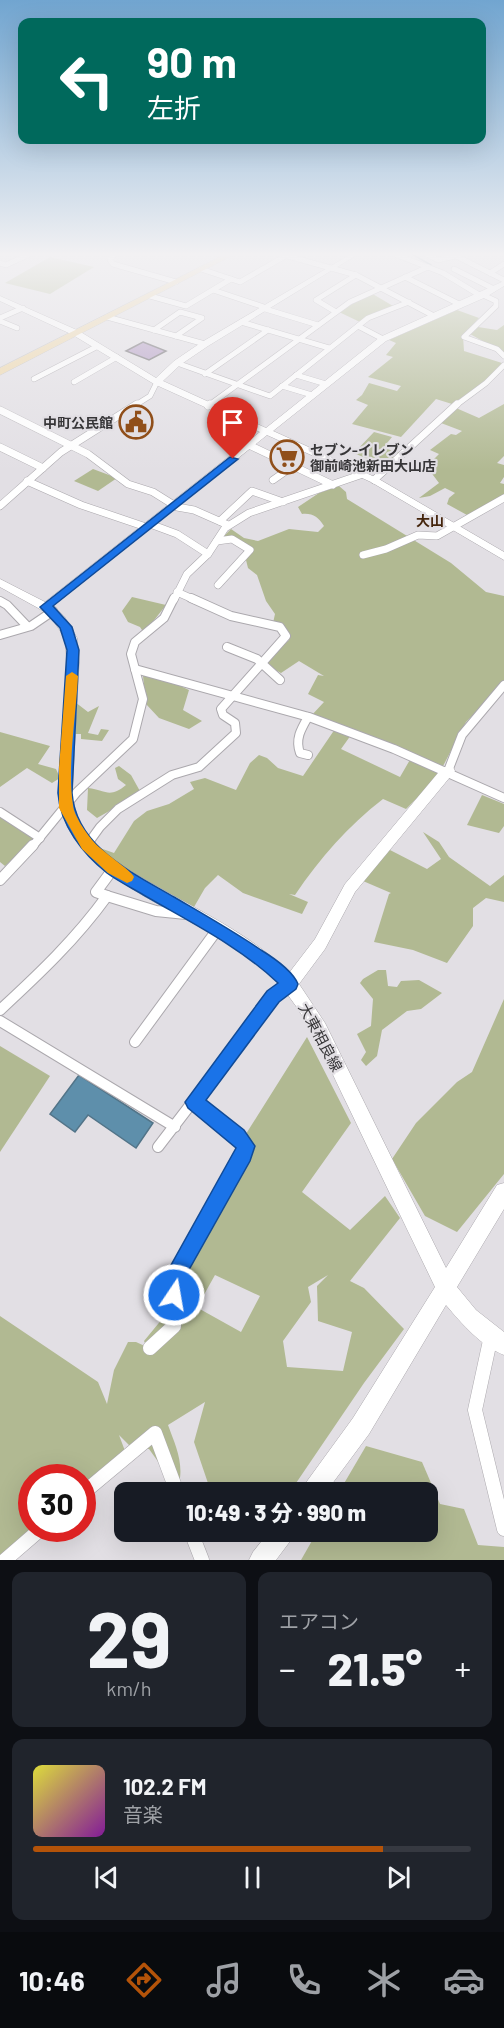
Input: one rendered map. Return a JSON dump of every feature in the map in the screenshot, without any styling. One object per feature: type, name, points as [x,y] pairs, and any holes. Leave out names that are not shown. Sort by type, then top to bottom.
[{"type":"main road","points":[[0,372],[90,326]]},
{"type":"street","points":[[12,326],[16,328]]},
{"type":"street","points":[[61,326],[157,382],[363,474],[456,526],[504,557]]},
{"type":"street","points":[[139,326],[205,344]]},
{"type":"street","points":[[154,330],[160,326]]},
{"type":"street","points":[[176,336],[191,326]]},
{"type":"street","points":[[0,506],[70,446],[150,396],[157,382],[177,363],[235,326]]},
{"type":"street","points":[[254,326],[329,348]]},
{"type":"street","points":[[208,406],[317,326]]},
{"type":"street","points":[[177,363],[270,396],[358,326],[383,339]]},
{"type":"street","points":[[0,635],[27,626],[174,505],[383,339],[412,326]]},
{"type":"street","points":[[476,326],[464,337],[497,349],[504,356]]},
{"type":"street","points":[[205,374],[268,330]]},
{"type":"street","points":[[34,379],[98,346]]},
{"type":"street","points":[[74,382],[117,357]]},
{"type":"street","points":[[374,480],[406,454],[452,408],[495,376],[504,365]]},
{"type":"street","points":[[296,375],[326,384]]},
{"type":"street","points":[[282,386],[312,395]]},
{"type":"street","points":[[0,410],[88,454],[128,484],[153,492],[174,505],[228,525]]},
{"type":"street","points":[[249,445],[333,485]]},
{"type":"street","points":[[0,447],[42,468]]},
{"type":"street","points":[[273,480],[293,466]]},
{"type":"street","points":[[0,880],[40,838],[77,792],[134,740],[143,699],[131,654],[135,642],[164,618],[187,574],[208,554],[228,525],[240,517],[363,474]]},
{"type":"street","points":[[27,481],[81,505],[177,534],[208,554]]},
{"type":"street","points":[[220,521],[252,491],[283,502]]},
{"type":"street","points":[[363,555],[386,549],[418,536],[437,536],[504,498]]},
{"type":"street","points":[[217,541],[232,539],[250,550],[218,585]]},
{"type":"street","name":"大東相良線","points":[[0,582],[49,609],[66,627],[73,650],[66,808],[87,845],[113,869],[218,930],[268,964],[290,984],[319,1029],[445,1287],[469,1317],[497,1341]]},
{"type":"street","points":[[87,845],[100,826],[118,809],[172,775],[199,767],[236,733],[235,723],[223,715],[221,709],[231,695],[282,643],[286,636],[280,627],[231,616],[177,592]]},
{"type":"street","points":[[0,601],[7,604],[27,626]]},
{"type":"street","points":[[227,647],[237,649],[262,664],[280,680]]},
{"type":"street","points":[[135,669],[309,717],[448,771],[504,798]]},
{"type":"street","points":[[158,1148],[273,997],[290,984],[320,944],[350,888],[448,771],[462,735],[504,685]]},
{"type":"street","points":[[308,755],[300,753],[297,740],[309,717]]},
{"type":"street","points":[[0,812],[40,838]]},
{"type":"street","points":[[113,869],[96,892],[156,911],[192,915]]},
{"type":"street","points":[[0,1010],[35,978],[95,913],[107,896]]},
{"type":"street","points":[[135,1042],[218,930]]},
{"type":"street","points":[[0,1021],[175,1128]]},
{"type":"street","points":[[150,1348],[174,1326],[174,1295],[171,1283],[246,1146],[238,1136],[194,1102]]},
{"type":"street","points":[[319,1482],[361,1426],[504,1192]]},
{"type":"street","points":[[497,1341],[475,1410],[504,1529]]},
{"type":"street","points":[[96,1482],[155,1432],[173,1482]]},
{"type":"street","points":[[4,1560],[25,1542]]},
{"type":"street","points":[[195,1542],[202,1560]]},
{"type":"street","points":[[261,1560],[275,1542]]},
{"type":"green space","points":[[421,326],[472,326],[463,336],[464,351],[502,363],[480,387],[478,385],[452,404],[436,399],[401,437],[352,424],[368,405],[356,400],[369,383],[397,391],[401,386],[368,377],[393,357],[386,355],[396,343],[389,340]]},
{"type":"green space","points":[[504,326],[504,358],[488,344],[470,334],[478,327],[497,330]]},
{"type":"green space","points":[[504,404],[504,456],[497,463],[504,465],[504,477],[500,483],[504,484],[504,495],[467,515],[447,504],[449,498],[455,493],[445,488],[430,496],[419,498],[439,483],[430,471],[436,465],[430,463],[439,454],[430,450],[451,434],[456,435],[462,431],[441,423],[456,408],[479,418]]},
{"type":"green space","points":[[374,432],[392,437],[383,448],[402,453],[385,467],[354,453]]},
{"type":"green space","points":[[93,469],[117,478],[98,491],[74,481]]},
{"type":"green space","points":[[339,486],[346,492],[347,499],[451,563],[486,592],[504,596],[504,684],[466,722],[442,768],[311,716],[324,702],[308,694],[318,675],[324,676],[299,661],[281,673],[263,663],[289,640],[280,627],[273,623],[275,614],[266,601],[257,575],[248,568],[246,560],[251,550],[221,539],[231,529],[244,538],[258,541],[289,529],[318,532],[324,526],[322,523],[312,515],[302,514],[298,507],[319,493]]},
{"type":"green space","points":[[132,597],[166,605],[144,633],[140,627],[128,622],[122,611]]},
{"type":"green space","points":[[143,676],[159,676],[189,690],[183,710],[202,721],[189,729],[159,718],[146,704]]},
{"type":"green space","points":[[75,702],[88,712],[99,706],[88,733],[98,735],[101,729],[109,730],[102,741],[81,739],[81,734],[73,734]]},
{"type":"green space","points":[[335,729],[351,735],[341,749],[400,777],[411,758],[437,769],[439,776],[406,809],[383,799],[346,831],[314,868],[295,895],[289,894],[308,902],[302,914],[243,893],[218,875],[205,888],[194,907],[167,897],[142,883],[97,847],[114,853],[134,821],[147,811],[169,804],[194,789],[190,782],[205,778],[236,790],[250,763],[259,755],[267,758],[278,768],[303,776]]},
{"type":"green space","points":[[0,732],[50,746],[38,764],[56,769],[60,778],[52,783],[27,768],[0,787]]},
{"type":"green space","points":[[119,766],[131,775],[141,793],[97,818],[87,810],[88,788],[111,793],[126,785],[118,779],[115,768]]},
{"type":"green space","points":[[482,795],[504,804],[504,826],[499,833],[467,825]]},
{"type":"green space","points":[[0,812],[40,835],[5,866],[0,862]]},
{"type":"green space","points":[[423,832],[439,842],[449,857],[490,886],[504,875],[504,902],[486,898],[473,908],[473,926],[447,963],[413,950],[374,942],[391,893],[363,881],[390,850],[427,869],[441,859]]},
{"type":"green space","points":[[378,970],[386,970],[388,986],[397,987],[401,981],[419,980],[442,993],[421,1009],[407,1011],[382,1030],[377,1056],[366,1066],[361,1060],[366,1052],[357,1034],[371,1026],[373,999],[360,983]]},
{"type":"green space","points":[[504,999],[504,1174],[457,1232],[425,1216],[392,1159],[416,1123],[457,1082],[472,1072]]},
{"type":"green space","points":[[307,1037],[351,1123],[302,1192],[350,1230],[385,1196],[400,1218],[350,1281],[364,1288],[404,1329],[297,1482],[208,1482],[194,1442],[205,1402],[168,1425],[180,1461],[179,1482],[172,1481],[149,1449],[132,1448],[119,1435],[125,1451],[96,1477],[96,1464],[18,1464],[18,1542],[0,1560],[0,1316],[98,1382],[107,1404],[114,1370],[128,1342],[136,1342],[147,1347],[144,1341],[172,1307],[177,1290],[189,1303],[241,1332],[260,1296],[215,1275],[201,1300],[175,1275],[250,1150],[244,1137]],"holes":[[[328,1275],[317,1286],[318,1321],[352,1332],[343,1371],[287,1367],[283,1341],[311,1302],[308,1287]]]},
{"type":"green space","points":[[0,1046],[50,1076],[0,1152]]},
{"type":"green space","points":[[366,1446],[422,1462],[431,1482],[345,1482]]},
{"type":"green space","points":[[438,1499],[440,1504],[464,1509],[478,1545],[504,1547],[504,1560],[301,1560],[311,1542],[438,1542]]},
{"type":"water","points":[[79,1075],[153,1123],[136,1148],[88,1115],[75,1132],[50,1114]]},
{"type":"building","points":[[143,342],[166,351],[149,360],[126,351]]},
{"type":"slow traffic","points":[[72,676],[66,768],[66,808],[87,845],[113,869],[127,877]]},
{"type":"place","name":"中町公民館","points":[[136,422]]},
{"type":"place","name":"セブン‐イレブン 御前崎池新田大山店","points":[[287,457]]},
{"type":"district","name":"大山","points":[[430,520]]},
{"type":"route","points":[[174,1295],[171,1283],[246,1146],[238,1136],[194,1102],[273,997],[290,984],[241,944],[113,869],[87,845],[78,832],[66,808],[65,793],[73,650],[66,627],[52,611],[45,607],[233,459]]}]
